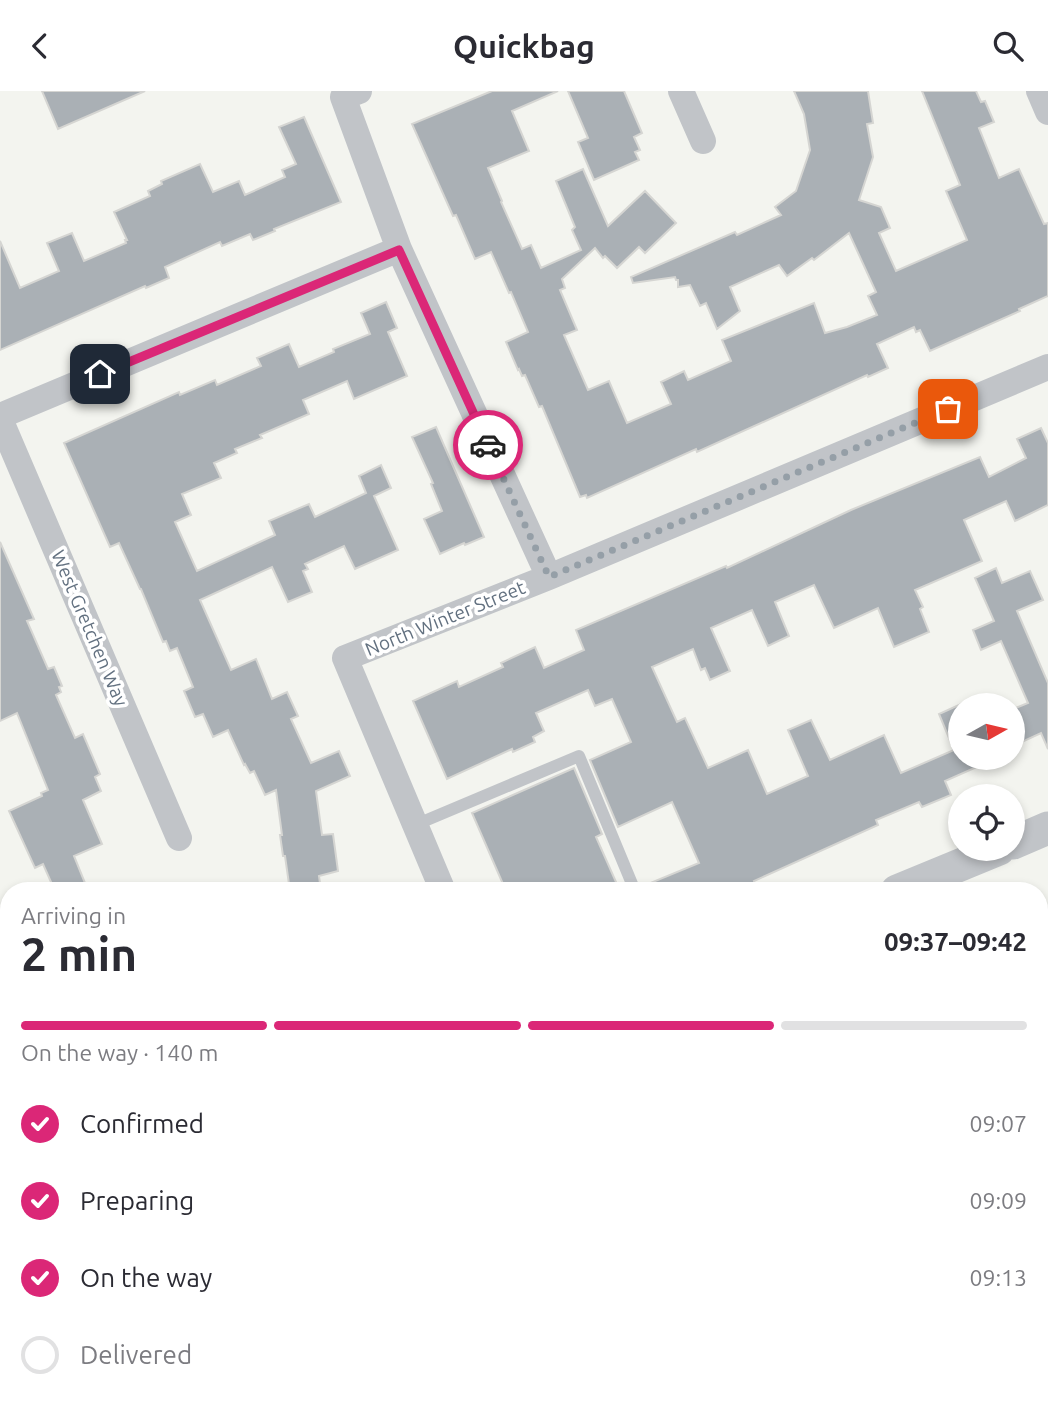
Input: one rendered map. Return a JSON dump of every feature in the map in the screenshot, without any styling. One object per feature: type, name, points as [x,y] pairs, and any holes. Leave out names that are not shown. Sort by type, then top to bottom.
[{"type":"street","points":[[681,91],[703,141]]},
{"type":"street","points":[[1039,91],[1048,112]]},
{"type":"street","points":[[351,94],[399,250],[549,577]]},
{"type":"street","points":[[0,417],[399,250]]},
{"type":"street","name":"North Winter Street","points":[[439,882],[345,658],[549,577],[1048,366]]},
{"type":"street","name":"West Gretchen Way","points":[[0,417],[179,838]]},
{"type":"street","points":[[1025,838],[1048,828]]},
{"type":"street","points":[[919,882],[970,861]]},
{"type":"lane","points":[[415,825],[579,756],[631,882]]},
{"type":"building","points":[[42,91],[145,91],[58,129]]},
{"type":"building","points":[[492,91],[558,91],[512,111],[529,151],[488,168],[522,249],[531,245],[541,268],[581,250],[572,230],[575,227],[556,181],[583,169],[608,226],[645,191],[676,223],[645,253],[639,247],[617,268],[595,248],[562,279],[565,288],[560,290],[577,330],[564,335],[588,390],[609,381],[627,423],[671,404],[661,382],[684,371],[688,380],[731,361],[722,340],[814,303],[825,333],[877,315],[868,296],[876,292],[849,233],[814,260],[812,258],[787,276],[779,265],[730,287],[740,311],[717,329],[706,303],[700,306],[690,285],[678,287],[675,277],[633,283],[631,277],[781,215],[775,207],[796,191],[810,150],[804,114],[794,91],[868,91],[873,123],[867,124],[873,157],[859,200],[881,207],[890,228],[879,233],[896,271],[967,240],[946,191],[960,185],[922,91],[976,91],[981,102],[985,101],[994,122],[979,128],[999,178],[1019,169],[1044,224],[1048,223],[1048,296],[930,351],[920,330],[916,332],[914,327],[877,344],[888,368],[697,452],[696,449],[587,498],[586,495],[580,497],[542,406],[539,407],[525,375],[522,376],[518,370],[506,342],[528,332],[511,292],[509,293],[491,252],[475,259],[412,124]]},
{"type":"building","points":[[568,91],[624,91],[642,133],[634,137],[640,150],[635,152],[639,160],[594,180],[578,142],[588,138]]},
{"type":"building","points":[[304,117],[341,202],[253,240],[250,234],[222,246],[220,242],[165,267],[169,278],[0,350],[0,241],[20,288],[59,271],[47,243],[72,233],[84,261],[126,243],[114,212],[150,196],[148,191],[162,184],[161,181],[200,164],[213,192],[239,181],[245,195],[285,177],[282,170],[296,164],[279,127]]},
{"type":"building","points":[[386,302],[397,328],[388,332],[407,376],[354,399],[347,381],[303,400],[309,414],[260,435],[262,438],[235,449],[237,453],[214,463],[221,478],[182,494],[191,515],[175,522],[197,571],[275,535],[269,521],[309,504],[315,517],[366,493],[359,476],[381,465],[391,488],[374,496],[398,550],[355,569],[344,546],[305,564],[308,569],[303,571],[312,592],[288,602],[272,567],[200,600],[231,670],[256,659],[272,699],[287,692],[298,716],[291,719],[311,763],[339,751],[350,776],[316,791],[322,835],[333,834],[338,871],[319,876],[320,882],[289,882],[280,835],[276,790],[265,795],[254,771],[250,773],[244,765],[228,730],[213,737],[203,714],[195,717],[184,691],[193,687],[177,648],[170,651],[166,641],[163,642],[119,543],[110,547],[64,443],[179,392],[180,395],[215,380],[217,385],[261,366],[257,358],[289,344],[299,367],[334,352],[333,349],[370,334],[361,313]]},
{"type":"building","points":[[436,427],[484,537],[440,554],[424,519],[442,511],[431,484],[433,483],[412,437]]},
{"type":"building","points":[[1041,428],[1048,443],[1048,505],[1015,521],[1006,501],[964,520],[982,561],[915,590],[923,607],[920,609],[929,632],[894,647],[878,608],[834,628],[814,585],[775,602],[789,636],[768,646],[752,610],[711,628],[730,671],[710,680],[705,668],[701,670],[693,649],[652,667],[677,722],[685,718],[708,768],[748,750],[767,794],[808,776],[788,730],[811,720],[830,760],[884,735],[901,773],[948,753],[948,770],[970,770],[945,781],[948,796],[922,807],[919,802],[876,820],[878,825],[754,882],[653,882],[699,863],[672,802],[618,827],[590,760],[631,742],[612,699],[595,706],[588,690],[536,713],[544,731],[533,737],[535,742],[513,752],[512,749],[447,779],[413,701],[457,681],[459,687],[503,667],[501,663],[535,647],[544,668],[584,650],[576,630],[726,566],[727,568],[851,510],[980,457],[989,477],[1026,458],[1017,439]]},
{"type":"building","points":[[0,542],[34,619],[27,621],[48,669],[54,667],[62,686],[59,687],[61,692],[56,695],[75,738],[83,734],[100,774],[95,777],[101,791],[83,800],[102,844],[74,856],[85,882],[51,882],[43,864],[35,868],[9,811],[42,796],[41,793],[48,790],[17,713],[0,721]]},
{"type":"building","points":[[996,568],[1002,583],[1030,571],[1043,600],[1017,611],[1048,683],[1048,749],[1041,733],[1026,740],[1026,693],[1024,693],[1001,641],[981,650],[973,630],[994,621],[975,578]]},
{"type":"building","points":[[948,710],[948,736],[939,714]]},
{"type":"building","points":[[574,768],[602,834],[596,837],[616,882],[502,882],[472,813]]},
{"type":"way so far","points":[[488,445],[549,577],[948,409]]},
{"type":"route","points":[[100,374],[399,250],[488,445]]}]
